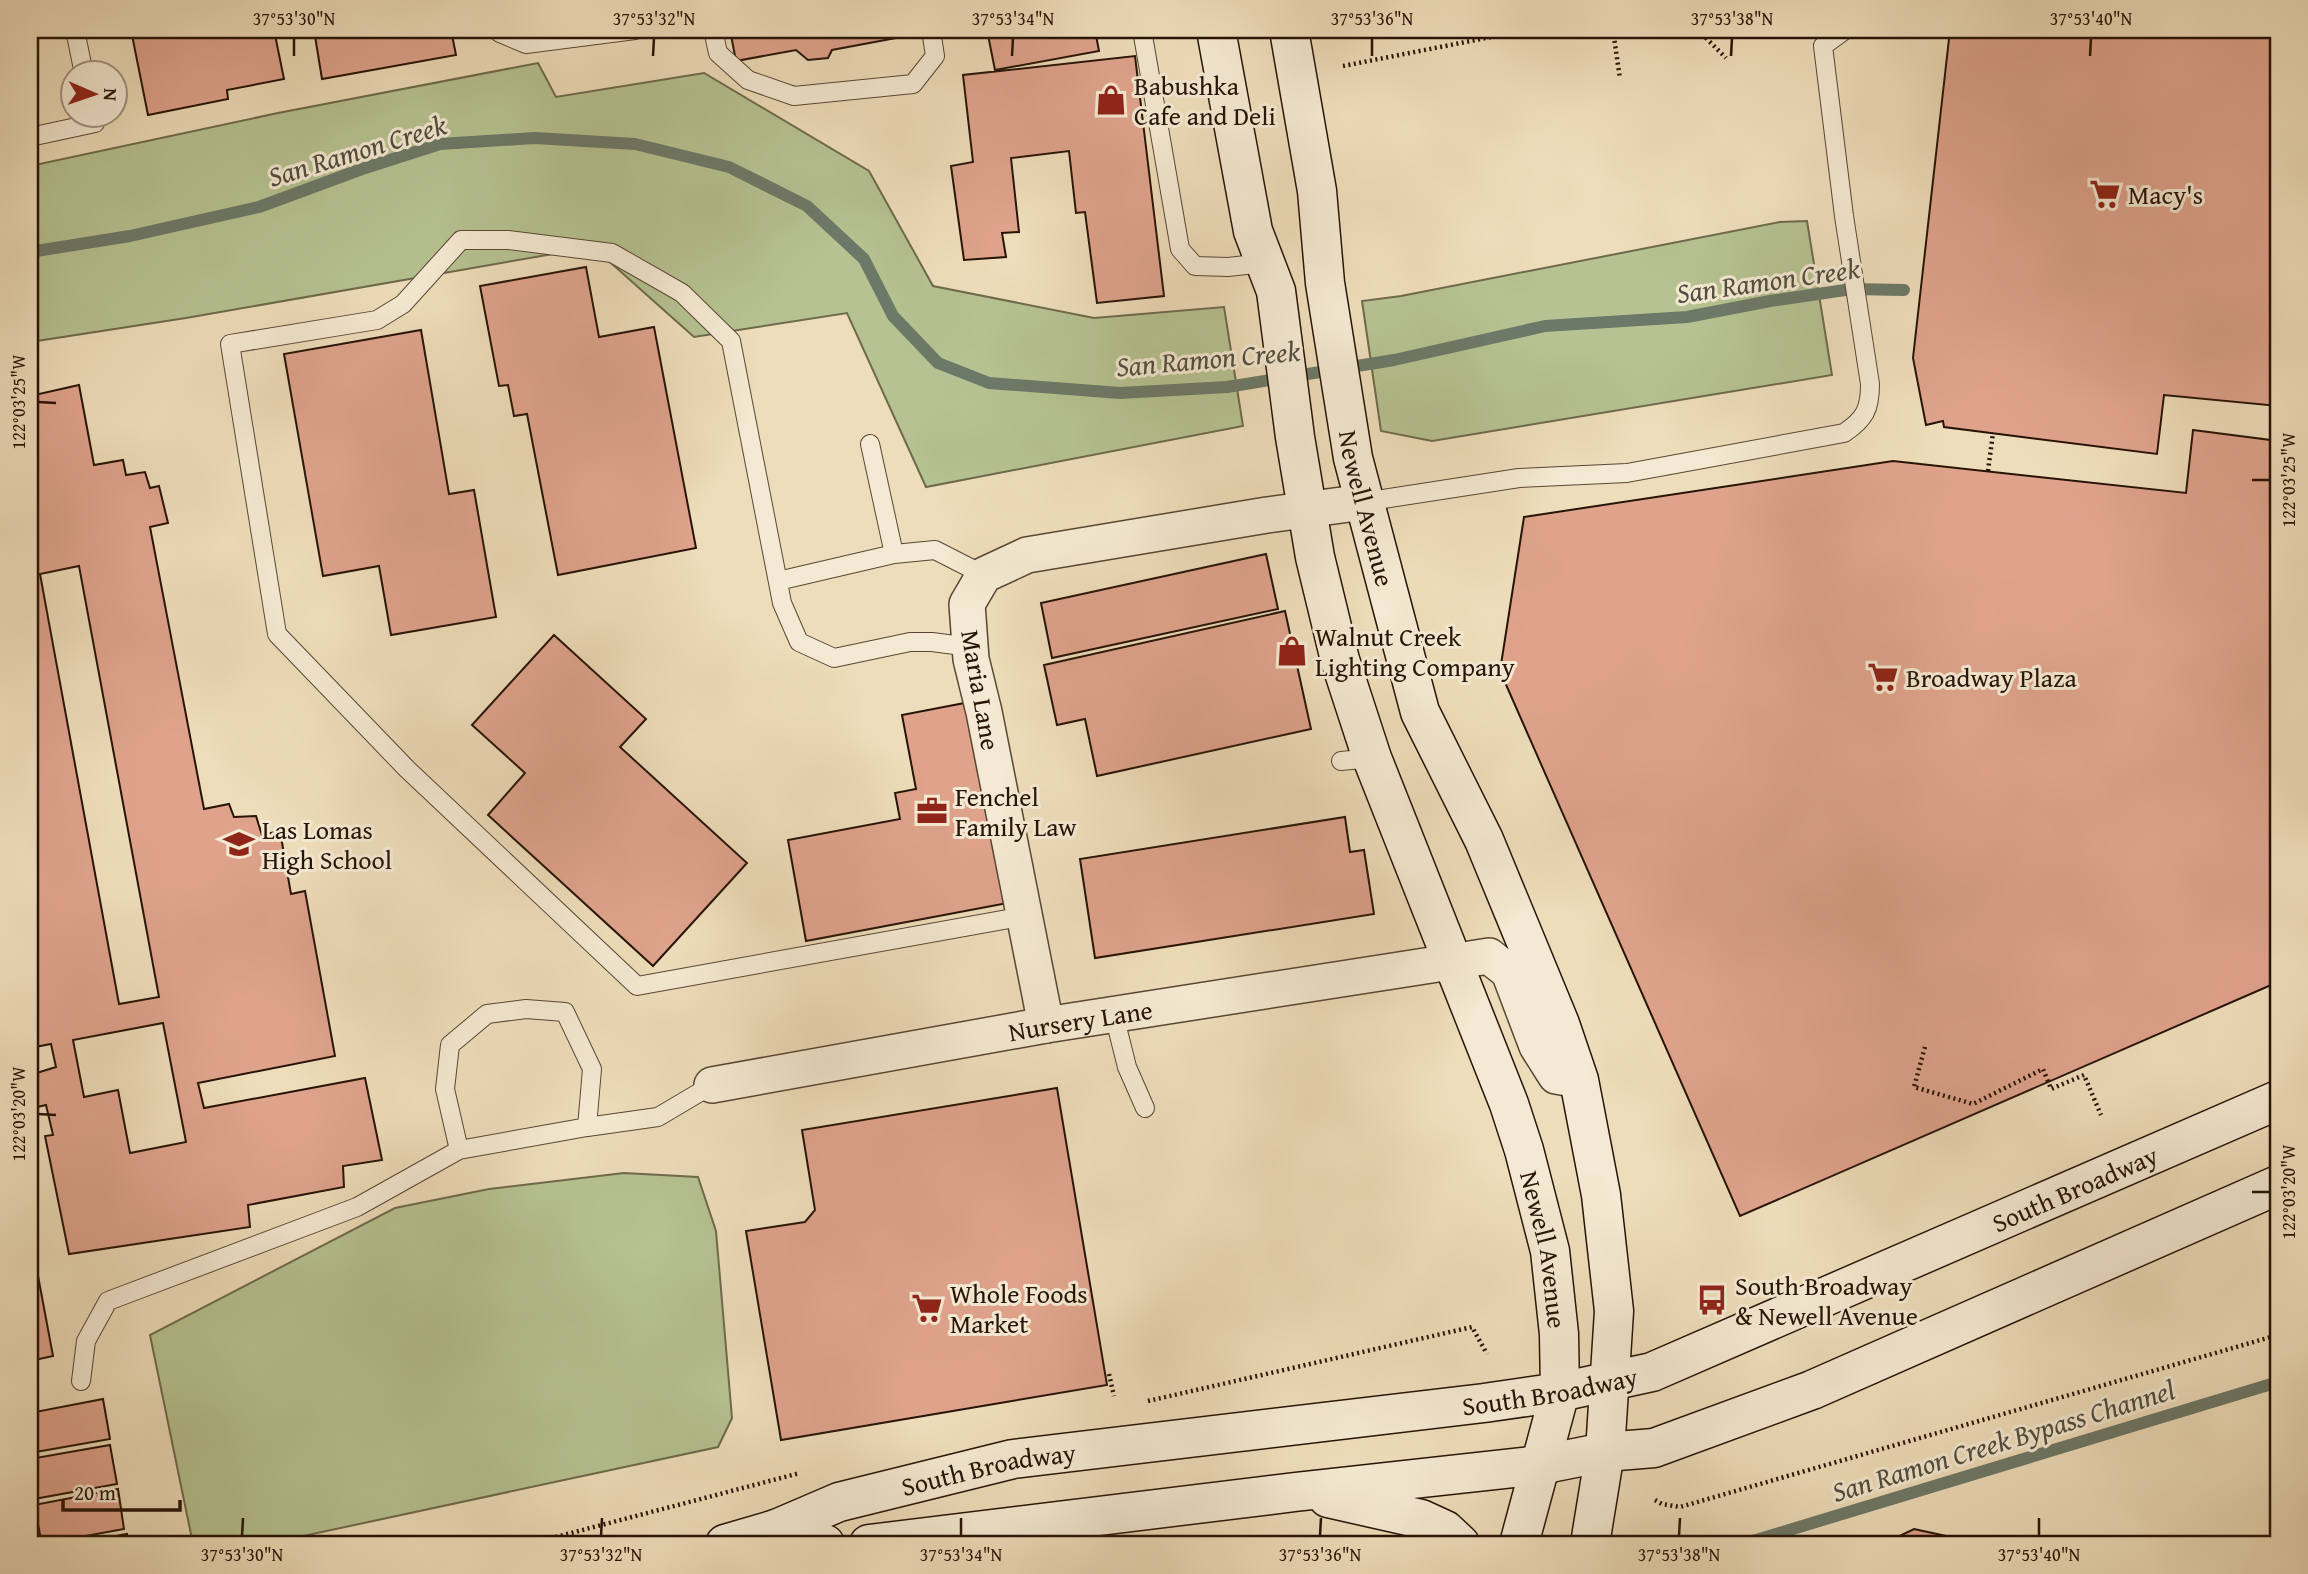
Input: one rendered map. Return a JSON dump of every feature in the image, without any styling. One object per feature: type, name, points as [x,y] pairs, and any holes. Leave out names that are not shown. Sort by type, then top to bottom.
[{"type":"street","name":"Newell Avenue","points":[[1216,30],[1242,178],[1254,231],[1270,277],[1315,558],[1340,660],[1357,760],[1452,962],[1509,1104],[1550,1251],[1559,1334],[1560,1392],[1519,1544]]},
{"type":"street","name":"Newell Avenue","points":[[1289,30],[1317,191],[1325,283],[1349,435],[1364,502],[1420,712],[1484,840],[1560,1024],[1579,1080],[1601,1195],[1614,1311],[1605,1452],[1590,1544]]},
{"type":"street","points":[[984,575],[1027,555],[1364,502]]},
{"type":"street","name":"Maria Lane","points":[[984,575],[967,604],[970,648],[1046,1025]]},
{"type":"street","points":[[1452,962],[1489,956],[1509,972],[1537,1046],[1556,1076],[1579,1080]]},
{"type":"street","name":"Nursery Lane","points":[[712,1085],[1046,1025],[1452,962]]},
{"type":"street","name":"South Broadway","points":[[725,1544],[776,1529],[839,1502],[1013,1459],[1424,1411],[1560,1392],[1652,1372],[2278,1100]]},
{"type":"street","name":"South Broadway","points":[[869,1544],[1540,1465],[1605,1452],[1654,1448],[1812,1390],[2278,1185]]},
{"type":"street","points":[[1295,1492],[1421,1519],[1446,1530],[1460,1544]]},
{"type":"street","points":[[776,1529],[825,1544]]},
{"type":"lane","points":[[75,30],[81,60]]},
{"type":"lane","points":[[500,30],[500,33],[526,44],[635,30]]},
{"type":"lane","points":[[713,30],[718,53],[748,80],[794,96],[913,84],[935,56],[931,30]]},
{"type":"lane","points":[[1142,30],[1180,249],[1195,266],[1228,267],[1270,277]]},
{"type":"lane","points":[[1364,502],[1519,478],[1627,473],[1844,433],[1860,422],[1870,402],[1870,384],[1844,216],[1823,46],[1845,30]]},
{"type":"lane","points":[[30,137],[62,130]]},
{"type":"lane","points":[[970,648],[932,642],[910,642],[834,657],[799,642],[782,603],[731,341],[682,293],[612,253],[508,240],[461,240],[403,304],[377,320],[230,344],[277,635],[407,769],[637,986],[1024,916]]},
{"type":"lane","points":[[870,444],[894,554]]},
{"type":"lane","points":[[778,581],[894,554],[935,550],[984,575]]},
{"type":"lane","points":[[459,1150],[445,1089],[450,1045],[487,1014],[526,1009],[565,1012],[592,1069],[587,1127]]},
{"type":"lane","points":[[1114,1015],[1127,1066],[1145,1108]]},
{"type":"lane","points":[[81,1381],[86,1341],[108,1301],[357,1207],[459,1150],[658,1117],[712,1085]]},
{"type":"path","points":[[1343,66],[1527,30]]},
{"type":"path","points":[[1613,30],[1620,79]]},
{"type":"path","points":[[1698,30],[1726,58]]},
{"type":"path","points":[[1988,471],[1993,433]]},
{"type":"path","points":[[1925,1047],[1914,1087],[1973,1104],[2043,1069],[2051,1088],[2084,1075],[2101,1115]]},
{"type":"path","points":[[1655,1500],[1680,1507],[2278,1335]]},
{"type":"path","points":[[1109,1374],[1114,1396]]},
{"type":"green space","points":[[538,63],[556,97],[704,73],[869,171],[933,286],[1094,318],[1224,307],[1243,426],[926,487],[847,313],[694,337],[593,247],[186,318],[30,342],[30,166],[278,113]]},
{"type":"green space","points":[[1807,221],[1832,375],[1432,441],[1381,431],[1362,301],[1401,296],[1780,222]]},
{"type":"green space","points":[[624,1173],[698,1177],[716,1231],[732,1418],[718,1447],[266,1544],[193,1544],[150,1335],[395,1208],[489,1189]]},
{"type":"building","points":[[131,30],[274,30],[284,79],[227,90],[228,99],[148,115]]},
{"type":"building","points":[[314,30],[451,30],[456,55],[322,79]]},
{"type":"building","points":[[730,30],[906,30],[907,36],[832,50],[828,58],[808,60],[796,50],[736,61]]},
{"type":"building","points":[[987,30],[1095,30],[1099,51],[995,70]]},
{"type":"building","points":[[1388,30],[1414,30],[1388,35]]},
{"type":"building","name":"Macy's","points":[[1950,30],[2278,30],[2278,406],[2164,395],[2157,454],[1944,427],[1943,421],[1926,425],[1913,358]]},
{"type":"building","points":[[1135,56],[1164,296],[1097,303],[1085,212],[1076,213],[1069,151],[1011,158],[1019,232],[1002,233],[1006,257],[964,260],[951,166],[973,162],[963,75]]},
{"type":"building","points":[[586,267],[599,337],[654,327],[696,548],[558,575],[527,414],[514,416],[508,385],[499,386],[480,286]]},
{"type":"building","points":[[421,330],[449,494],[474,490],[496,617],[391,635],[379,566],[323,576],[284,354]]},
{"type":"building","points":[[79,385],[94,465],[123,460],[126,475],[145,472],[150,488],[159,486],[168,523],[150,527],[204,809],[229,804],[234,817],[256,816],[262,835],[280,831],[291,894],[305,891],[335,1056],[198,1083],[204,1108],[365,1078],[382,1160],[343,1166],[344,1187],[248,1205],[250,1227],[69,1254],[45,1136],[53,1135],[46,1105],[33,1108],[30,1088],[30,1075],[56,1067],[51,1044],[30,1048],[30,396]],"holes":[[[79,566],[159,997],[119,1004],[40,574]],[[163,1023],[186,1142],[130,1153],[118,1090],[84,1097],[73,1040]]]},
{"type":"building","name":"Broadway Plaza","points":[[2193,430],[2278,441],[2278,982],[1740,1216],[1500,671],[1524,517],[1893,461],[2186,493]]},
{"type":"building","points":[[1266,554],[1278,609],[1052,658],[1041,603]]},
{"type":"building","points":[[1285,611],[1311,729],[1097,776],[1085,719],[1057,725],[1044,665]]},
{"type":"building","points":[[554,635],[646,719],[620,747],[747,863],[653,966],[488,815],[525,773],[472,725]]},
{"type":"building","points":[[975,701],[1013,902],[806,941],[788,840],[900,819],[895,793],[916,789],[902,715]]},
{"type":"building","points":[[1345,817],[1350,852],[1364,850],[1374,914],[1095,958],[1080,859]]},
{"type":"building","name":"Whole Foods Market","points":[[1057,1088],[1107,1385],[781,1440],[746,1231],[805,1222],[815,1210],[802,1130]]},
{"type":"building","points":[[30,1233],[53,1356],[30,1361]]},
{"type":"building","points":[[103,1399],[110,1439],[30,1453],[30,1413]]},
{"type":"building","points":[[110,1445],[117,1484],[34,1499],[30,1459]]},
{"type":"building","points":[[118,1489],[124,1529],[42,1544],[34,1505]]},
{"type":"building","points":[[1914,1529],[1983,1544],[1883,1544]]},
{"type":"building","points":[[127,1534],[129,1544],[71,1544]]},
{"type":"waterway","name":"San Ramon Creek","points":[[30,252],[130,236],[259,207],[440,144],[535,138],[635,144],[729,167],[807,206],[864,259],[893,316],[938,363],[989,383],[1120,393],[1227,387],[1394,360],[1545,326],[1687,317],[1852,289],[1904,290]]},
{"type":"waterway","name":"San Ramon Creek Bypass Channel","points":[[1743,1544],[2278,1382]]},
{"type":"place","name":"Babushka Cafe and Deli","points":[[1111,100]]},
{"type":"place","name":"Macy's","points":[[2105,194]]},
{"type":"place","name":"Walnut Creek Lighting Company","points":[[1292,651]]},
{"type":"place","name":"Broadway Plaza","points":[[1883,677]]},
{"type":"place","name":"Fenchel Family Law","points":[[932,811]]},
{"type":"place","name":"Las Lomas High School","points":[[239,844]]},
{"type":"place","name":"South Broadway & Newell Avenue","points":[[1712,1300]]},
{"type":"place","name":"Whole Foods Market","points":[[927,1308]]}]
